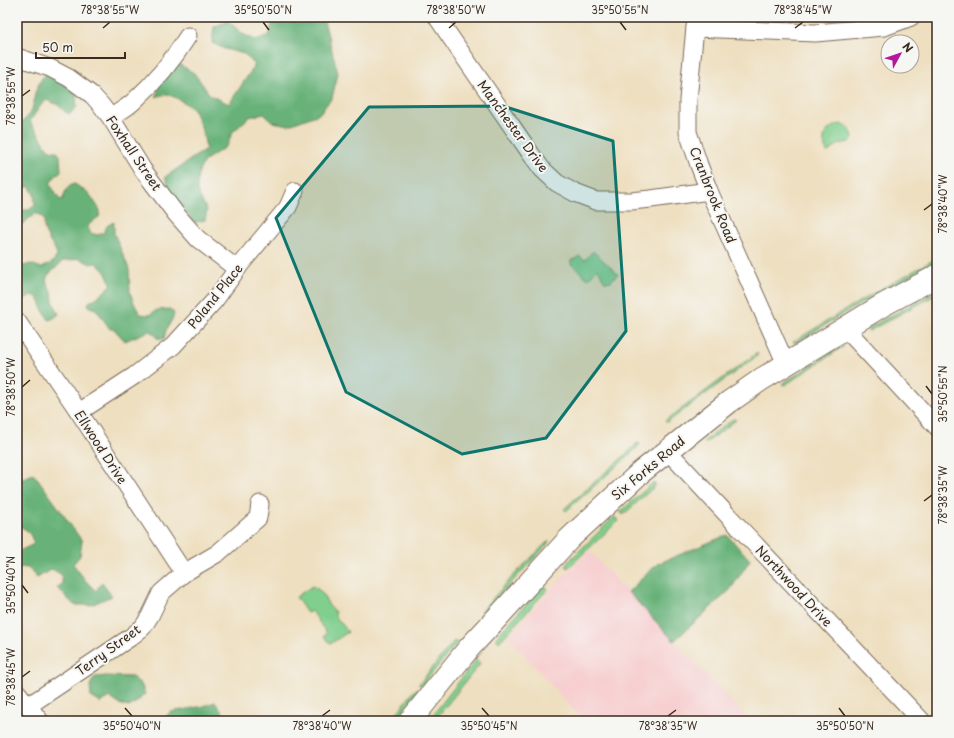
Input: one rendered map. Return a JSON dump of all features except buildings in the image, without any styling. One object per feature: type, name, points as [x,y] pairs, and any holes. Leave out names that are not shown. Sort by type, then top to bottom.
[{"type":"main road","name":"Six Forks Road","points":[[410,721],[473,644],[569,539],[667,450],[757,382],[883,305],[937,276]]},
{"type":"street","name":"Manchester Drive","points":[[437,17],[531,154],[542,169],[557,183],[575,193],[596,201],[651,199],[709,191]]},
{"type":"street","points":[[695,23],[815,33],[884,26],[911,17]]},
{"type":"street","name":"Cranbrook Road","points":[[695,23],[688,100],[688,132],[709,191],[786,364]]},
{"type":"street","points":[[111,118],[133,102],[162,73],[178,53],[188,36]]},
{"type":"street","name":"Foxhall Street","points":[[17,57],[50,68],[73,80],[92,95],[111,118],[143,170],[176,214],[198,239],[237,269]]},
{"type":"street","name":"Poland Place","points":[[79,412],[134,376],[173,346],[215,300],[237,269],[288,207],[295,191]]},
{"type":"street","name":"Ellwood Drive","points":[[17,321],[79,412],[184,573]]},
{"type":"street","points":[[845,328],[937,427]]},
{"type":"street","name":"Northwood Drive","points":[[667,450],[922,721]]},
{"type":"street","name":"Terry Street","points":[[28,706],[131,637],[143,627],[161,593],[184,573],[218,553],[258,518],[260,504]]},
{"type":"street","points":[[17,692],[40,721]]},
{"type":"highlighted area","points":[[503,106],[613,141],[626,331],[546,438],[462,454],[346,392],[276,218],[369,107]]},
{"type":"shaded area","points":[[589,551],[750,721],[584,721],[508,637],[552,588]]},
{"type":"green space","points":[[274,17],[323,17],[338,73],[332,98],[319,114],[289,125],[273,122],[264,114],[249,117],[232,133],[227,146],[204,161],[198,174],[197,191],[207,211],[205,220],[194,223],[170,190],[165,177],[206,149],[203,132],[193,108],[170,95],[156,97],[159,85],[177,63],[194,73],[210,95],[229,104],[255,65],[244,54],[225,49],[212,43],[214,27],[228,21],[243,34],[255,40],[269,35]]},
{"type":"green space","points":[[46,73],[72,85],[76,94],[77,107],[70,114],[65,112],[58,105],[47,100],[41,105],[30,121],[48,149],[57,151],[60,156],[61,171],[50,184],[60,200],[63,199],[68,188],[75,184],[90,195],[100,210],[99,217],[88,226],[90,233],[98,235],[103,233],[108,225],[114,222],[114,233],[129,269],[130,292],[140,314],[149,315],[157,310],[170,309],[174,313],[173,318],[166,330],[164,339],[157,338],[155,334],[149,331],[125,341],[114,329],[110,329],[96,309],[88,305],[89,302],[104,292],[111,283],[105,272],[96,263],[90,264],[79,258],[63,261],[48,275],[46,281],[52,292],[53,301],[59,314],[54,318],[49,320],[36,296],[31,295],[23,300],[17,296],[17,264],[24,266],[30,264],[42,268],[53,262],[57,256],[55,249],[46,234],[44,220],[40,214],[35,214],[17,228],[17,214],[24,210],[29,210],[35,205],[34,194],[29,186],[17,192],[17,124],[25,120],[31,112],[36,90]]},
{"type":"green space","points":[[840,124],[849,129],[852,133],[853,139],[850,142],[838,145],[827,152],[824,142],[825,134],[831,128]]},
{"type":"green space","points":[[593,251],[618,274],[611,281],[604,281],[597,269],[588,279],[571,264],[571,261],[579,256],[585,260]]},
{"type":"green space","points":[[937,258],[937,262],[834,319],[801,340],[795,343],[793,342],[865,298]]},
{"type":"green space","points":[[937,291],[937,294],[868,331],[870,327]]},
{"type":"green space","points":[[842,345],[844,346],[785,385],[782,384]]},
{"type":"green space","points":[[757,353],[758,355],[669,421],[665,421]]},
{"type":"green space","points":[[733,419],[736,420],[704,443],[704,441]]},
{"type":"green space","points":[[637,443],[640,444],[636,449],[566,511],[564,509],[634,447]]},
{"type":"green space","points":[[33,474],[82,541],[80,556],[73,564],[96,591],[102,582],[112,596],[91,605],[74,605],[57,588],[62,584],[62,575],[52,569],[37,578],[28,568],[19,567],[17,552],[34,544],[28,532],[24,528],[17,525],[17,481]]},
{"type":"green space","points":[[653,483],[656,485],[623,515],[620,512]]},
{"type":"green space","points":[[614,517],[618,521],[568,568],[566,567],[568,562]]},
{"type":"green space","points":[[727,535],[750,560],[730,590],[674,641],[628,592],[657,564]]},
{"type":"green space","points":[[549,540],[546,546],[486,609],[481,611],[514,575]]},
{"type":"green space","points":[[312,586],[322,593],[335,612],[335,616],[348,632],[330,644],[324,636],[327,634],[312,611],[307,613],[296,597]]},
{"type":"green space","points":[[542,587],[546,587],[548,589],[499,642],[497,640],[498,635]]},
{"type":"green space","points":[[454,641],[457,643],[422,685],[419,685],[419,684]]},
{"type":"green space","points":[[476,660],[480,663],[479,665],[434,721],[428,721]]},
{"type":"green space","points":[[95,677],[132,677],[141,684],[145,694],[129,707],[119,704],[109,697],[101,703],[91,697],[90,685]]},
{"type":"green space","points":[[417,689],[418,691],[395,721],[391,721],[414,691]]},
{"type":"green space","points":[[215,702],[228,721],[160,721],[171,712],[204,706]]}]
